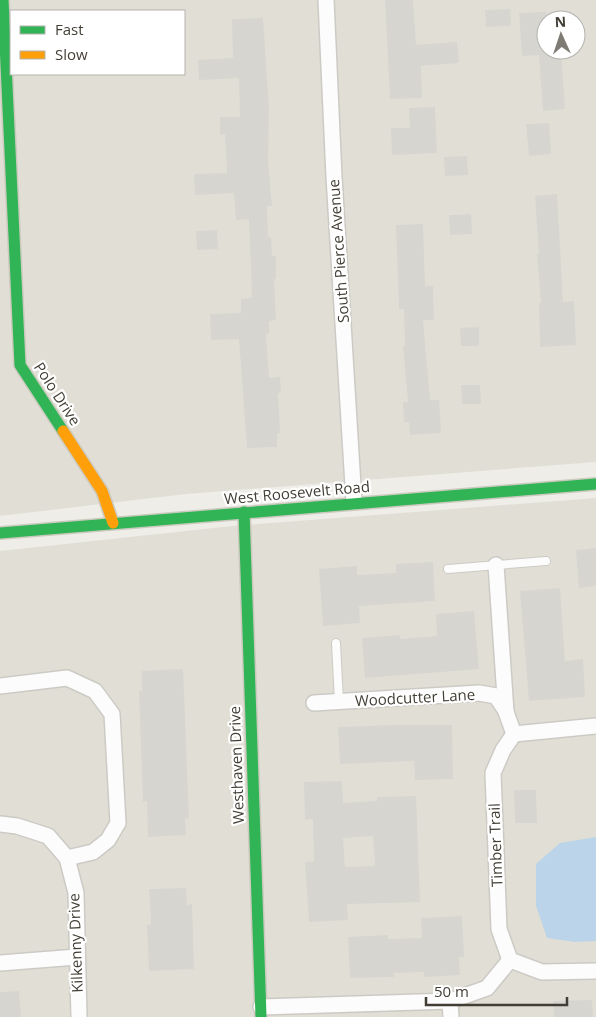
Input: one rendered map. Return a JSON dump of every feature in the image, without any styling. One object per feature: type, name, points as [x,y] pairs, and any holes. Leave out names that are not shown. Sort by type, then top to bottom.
[{"type":"street","name":"Polo Drive","points":[[3,0],[20,365],[102,491],[113,523]]},
{"type":"street","name":"South Pierce Avenue","points":[[326,0],[334,177],[354,502]]},
{"type":"street","name":"West Roosevelt Road","points":[[0,533],[354,502],[596,484]]},
{"type":"street","name":"Westhaven Drive","points":[[244,512],[261,1012]]},
{"type":"street","name":"Woodcutter Lane","points":[[496,566],[506,712]]},
{"type":"street","points":[[0,686],[67,678],[95,691],[112,714],[118,823],[108,840],[93,852],[67,858]]},
{"type":"street","name":"Woodcutter Lane","points":[[314,703],[479,693],[496,696],[506,712],[514,734]]},
{"type":"street","points":[[514,734],[596,726]]},
{"type":"street","name":"Timber Trail","points":[[510,960],[499,929],[494,773],[503,750],[514,734]]},
{"type":"street","name":"Kilkenny Drive","points":[[0,824],[17,826],[48,836],[67,858],[76,893],[76,957],[79,1017]]},
{"type":"street","points":[[0,963],[76,957]]},
{"type":"street","points":[[261,1012],[450,1002],[487,988],[510,960],[542,972],[596,971]]},
{"type":"street","points":[[450,1002],[451,1017]]},
{"type":"lane","points":[[448,569],[546,561]]},
{"type":"lane","points":[[336,643],[339,702]]},
{"type":"shaded area","points":[[0,0],[596,0],[596,462],[186,494],[0,516]]},
{"type":"shaded area","points":[[596,498],[596,1017],[0,1017],[0,551],[232,526]]},
{"type":"water","points":[[596,837],[596,941],[575,942],[547,938],[536,906],[536,864],[560,843]]},
{"type":"building","points":[[385,0],[413,0],[416,45],[457,42],[459,63],[421,66],[422,98],[390,99]]},
{"type":"building","points":[[510,9],[511,26],[486,27],[485,10]]},
{"type":"building","points":[[536,12],[536,55],[522,56],[519,13]]},
{"type":"building","points":[[263,18],[269,107],[268,161],[272,206],[267,206],[268,237],[271,237],[272,256],[276,256],[276,279],[274,279],[276,320],[269,321],[269,333],[266,334],[269,378],[280,377],[281,393],[278,393],[280,433],[277,434],[277,447],[247,448],[239,339],[211,340],[210,314],[241,313],[241,299],[252,298],[249,219],[236,220],[234,193],[195,195],[194,174],[227,173],[225,134],[220,135],[220,117],[240,117],[239,78],[199,80],[198,60],[233,58],[232,19]]},
{"type":"building","points":[[539,60],[562,60],[565,109],[543,111]]},
{"type":"building","points":[[435,107],[437,153],[392,155],[391,128],[410,128],[409,108]]},
{"type":"building","points":[[549,123],[551,154],[529,156],[526,124]]},
{"type":"building","points":[[467,156],[468,175],[445,176],[444,157]]},
{"type":"building","points":[[557,194],[563,302],[574,301],[576,345],[540,347],[539,303],[541,303],[535,196]]},
{"type":"building","points":[[471,214],[472,234],[450,235],[449,215]]},
{"type":"building","points":[[423,224],[425,286],[433,286],[434,320],[423,320],[430,400],[439,400],[441,433],[410,435],[409,422],[404,422],[403,402],[408,402],[403,346],[405,346],[404,309],[399,309],[396,225]]},
{"type":"building","points":[[217,230],[218,249],[197,250],[196,231]]},
{"type":"building","points":[[479,327],[479,346],[461,346],[460,328]]},
{"type":"building","points":[[461,385],[480,385],[481,404],[462,404]]},
{"type":"building","points":[[596,548],[596,586],[579,588],[576,550]]},
{"type":"building","points":[[433,562],[435,601],[359,606],[360,623],[323,626],[319,569],[357,566],[357,575],[396,573],[396,564]]},
{"type":"building","points":[[560,588],[565,661],[583,659],[585,697],[529,701],[520,591]]},
{"type":"building","points":[[474,611],[479,669],[365,678],[362,638],[400,635],[400,639],[437,636],[436,614]]},
{"type":"building","points":[[183,669],[189,818],[185,819],[186,835],[148,837],[147,801],[143,802],[139,691],[142,691],[142,671]]},
{"type":"building","points":[[452,725],[453,779],[415,780],[414,761],[340,764],[338,727]]},
{"type":"building","points":[[342,781],[343,803],[377,801],[377,797],[416,796],[420,902],[347,904],[348,920],[309,922],[305,862],[314,861],[313,819],[305,820],[304,782]],"holes":[[[373,836],[375,866],[345,867],[343,838]]]},
{"type":"building","points":[[514,790],[536,790],[537,823],[515,823]]},
{"type":"building","points":[[186,888],[187,905],[192,904],[194,969],[149,971],[147,925],[151,924],[149,889]]},
{"type":"building","points":[[462,916],[464,957],[459,957],[460,975],[424,977],[424,972],[394,973],[394,977],[350,978],[348,937],[388,935],[388,939],[422,938],[421,918]]},
{"type":"building","points":[[19,991],[21,1017],[0,1017],[0,992]]},
{"type":"building","points":[[592,1000],[593,1017],[554,1017],[553,1001]]},
{"type":"traffic: fast","points":[[3,0],[20,365],[63,431]]},
{"type":"traffic: fast","points":[[0,533],[596,484]]},
{"type":"traffic: fast","points":[[244,512],[261,1017]]},
{"type":"traffic: slow","points":[[63,431],[102,491],[113,523]]}]
